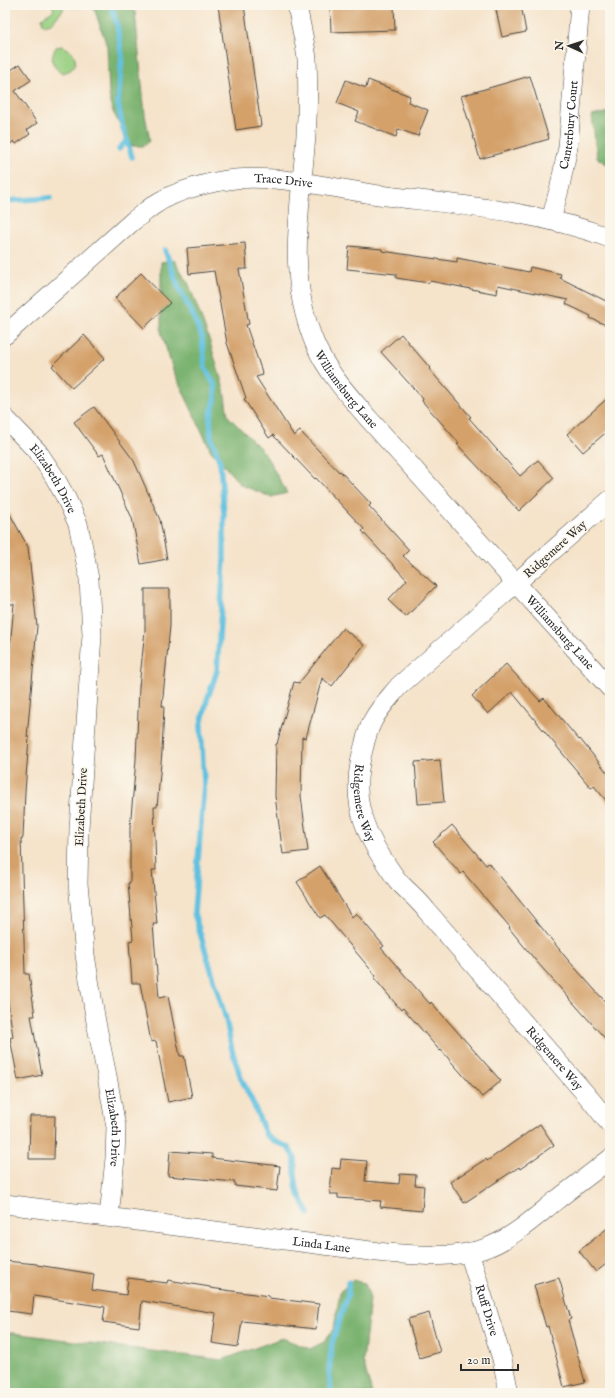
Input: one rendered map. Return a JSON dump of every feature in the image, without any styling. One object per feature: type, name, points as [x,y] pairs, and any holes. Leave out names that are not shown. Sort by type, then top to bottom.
[{"type":"street","name":"Williamsburg Lane","points":[[297,5],[307,58],[306,134],[299,211],[297,266],[300,296],[315,345],[332,374],[350,397],[610,688]]},
{"type":"street","name":"Canterbury Court","points":[[551,220],[568,147],[580,5]]},
{"type":"street","name":"Trace Drive","points":[[5,335],[155,204],[207,184],[235,179],[261,179],[302,183],[502,211],[551,220],[610,238]]},
{"type":"street","name":"Elizabeth Drive","points":[[5,418],[38,452],[66,498],[78,524],[89,579],[92,635],[79,828],[78,884],[85,955],[116,1127],[109,1217]]},
{"type":"street","name":"Ridgemere Way","points":[[610,500],[399,686],[373,720],[360,760],[358,776],[360,810],[372,844],[398,881],[419,900],[610,1124]]},
{"type":"street","name":"Linda Lane","points":[[5,1204],[386,1253],[426,1256],[469,1252],[491,1246],[516,1232],[610,1159]]},
{"type":"street","name":"Ruff Drive","points":[[469,1252],[502,1359],[509,1393]]},
{"type":"green space","points":[[52,5],[63,5],[63,10],[52,23],[45,25],[43,24],[42,18],[54,10]]},
{"type":"green space","points":[[93,5],[133,5],[135,12],[145,115],[150,141],[144,146],[132,146],[113,112],[109,95],[107,46]]},
{"type":"green space","points":[[62,46],[72,52],[75,65],[67,72],[61,73],[53,64],[52,58],[56,47]]},
{"type":"green space","points":[[610,112],[610,166],[597,158],[592,116]]},
{"type":"green space","points":[[174,260],[188,282],[209,339],[224,389],[228,416],[264,452],[287,493],[271,497],[241,485],[211,451],[173,370],[161,332],[161,262]]},
{"type":"green space","points":[[352,1280],[365,1283],[370,1299],[363,1362],[372,1393],[5,1393],[5,1332],[222,1360],[282,1338],[310,1349],[324,1342],[334,1328],[340,1292]]},
{"type":"building","points":[[218,5],[244,5],[261,126],[236,130]]},
{"type":"building","points":[[394,5],[395,30],[331,32],[330,6]]},
{"type":"building","points":[[495,5],[521,5],[526,32],[502,37]]},
{"type":"building","points":[[20,64],[31,80],[15,91],[37,123],[27,130],[30,134],[16,144],[14,141],[5,148],[5,74]]},
{"type":"building","points":[[530,76],[549,139],[480,159],[461,96]]},
{"type":"building","points":[[346,80],[366,88],[368,80],[410,96],[408,102],[428,110],[418,136],[398,129],[396,137],[355,121],[359,112],[337,103]]},
{"type":"building","points":[[245,243],[247,269],[239,269],[249,324],[246,325],[263,375],[256,377],[294,436],[300,431],[339,472],[340,471],[371,504],[369,506],[409,550],[403,556],[436,586],[406,617],[388,600],[407,580],[362,531],[364,529],[316,478],[315,479],[273,435],[269,438],[244,399],[246,398],[227,343],[214,271],[189,274],[187,248]]},
{"type":"building","points":[[349,246],[382,249],[382,251],[457,262],[457,258],[529,272],[530,267],[561,274],[560,278],[610,303],[610,317],[606,325],[590,318],[591,316],[566,304],[568,300],[498,285],[497,294],[430,281],[429,283],[396,278],[396,274],[347,269]]},
{"type":"building","points":[[141,273],[170,303],[144,328],[115,298]]},
{"type":"building","points":[[401,334],[471,417],[469,418],[520,476],[538,460],[554,478],[519,511],[457,444],[459,443],[422,401],[423,399],[381,352]]},
{"type":"building","points":[[84,335],[105,358],[72,388],[52,366]]},
{"type":"building","points":[[610,396],[610,429],[583,452],[567,434]]},
{"type":"building","points":[[94,407],[134,461],[160,520],[167,559],[141,564],[132,518],[103,454],[99,456],[74,422]]},
{"type":"building","points":[[5,505],[28,547],[37,626],[27,737],[29,737],[23,838],[21,838],[25,974],[29,974],[35,1016],[31,1016],[42,1075],[18,1080],[10,1038],[13,1037],[5,981],[5,702],[14,604],[9,604],[5,567]]},
{"type":"building","points":[[145,589],[170,589],[170,626],[162,706],[164,706],[162,752],[157,807],[154,807],[156,870],[152,870],[157,924],[153,924],[159,998],[168,996],[180,1056],[184,1056],[192,1097],[168,1102],[156,1041],[151,1042],[140,983],[132,983],[129,941],[133,940],[128,883],[130,883],[130,828],[136,760],[139,687],[145,630]]},
{"type":"building","points":[[343,628],[364,645],[332,686],[322,678],[306,738],[302,737],[301,796],[308,851],[283,854],[275,796],[276,744],[294,682],[299,683]]},
{"type":"building","points":[[506,664],[540,701],[544,698],[610,776],[610,805],[594,786],[591,788],[512,692],[488,714],[472,696]]},
{"type":"building","points":[[440,760],[444,802],[418,804],[415,762]]},
{"type":"building","points":[[452,825],[486,865],[489,863],[568,960],[610,1007],[610,1044],[536,961],[509,928],[510,927],[463,872],[461,874],[433,842]]},
{"type":"building","points":[[320,866],[352,917],[356,913],[384,946],[381,948],[501,1081],[482,1097],[403,1008],[401,1010],[374,978],[376,976],[325,915],[320,918],[297,882]]},
{"type":"building","points":[[30,1116],[55,1116],[54,1159],[29,1159]]},
{"type":"building","points":[[540,1124],[554,1145],[520,1169],[519,1167],[464,1203],[450,1182],[486,1159],[487,1161]]},
{"type":"building","points":[[170,1151],[212,1154],[212,1158],[280,1166],[277,1191],[235,1186],[235,1182],[168,1176]]},
{"type":"building","points":[[341,1159],[367,1161],[365,1181],[399,1184],[400,1174],[416,1175],[415,1185],[424,1186],[422,1211],[380,1207],[381,1201],[338,1198],[338,1194],[330,1194],[332,1168],[340,1169]]},
{"type":"building","points":[[610,1226],[610,1261],[596,1272],[579,1251]]},
{"type":"building","points":[[5,1261],[37,1264],[94,1274],[92,1290],[126,1295],[128,1278],[167,1283],[168,1280],[210,1288],[269,1296],[269,1298],[319,1304],[316,1329],[242,1321],[238,1347],[212,1343],[216,1313],[142,1301],[139,1327],[103,1322],[105,1307],[34,1296],[32,1314],[7,1311],[9,1289],[5,1289]]},
{"type":"building","points":[[559,1278],[571,1319],[568,1320],[585,1382],[564,1387],[548,1326],[546,1327],[534,1285]]},
{"type":"building","points":[[429,1313],[440,1352],[419,1358],[408,1319]]},
{"type":"waterway","points":[[111,5],[117,25],[122,56],[118,103],[122,125],[132,157]]},
{"type":"waterway","points":[[119,149],[127,140]]},
{"type":"waterway","points":[[5,201],[50,198]]},
{"type":"waterway","points":[[165,250],[179,288],[202,337],[205,367],[215,386],[215,400],[210,418],[211,437],[220,462],[224,514],[224,559],[217,671],[207,700],[201,725],[204,783],[194,913],[226,1019],[232,1050],[241,1078],[266,1135],[276,1142],[288,1147],[295,1159],[297,1190],[309,1214]]},
{"type":"waterway","points":[[331,1393],[329,1371],[332,1343],[348,1294],[348,1282]]}]
